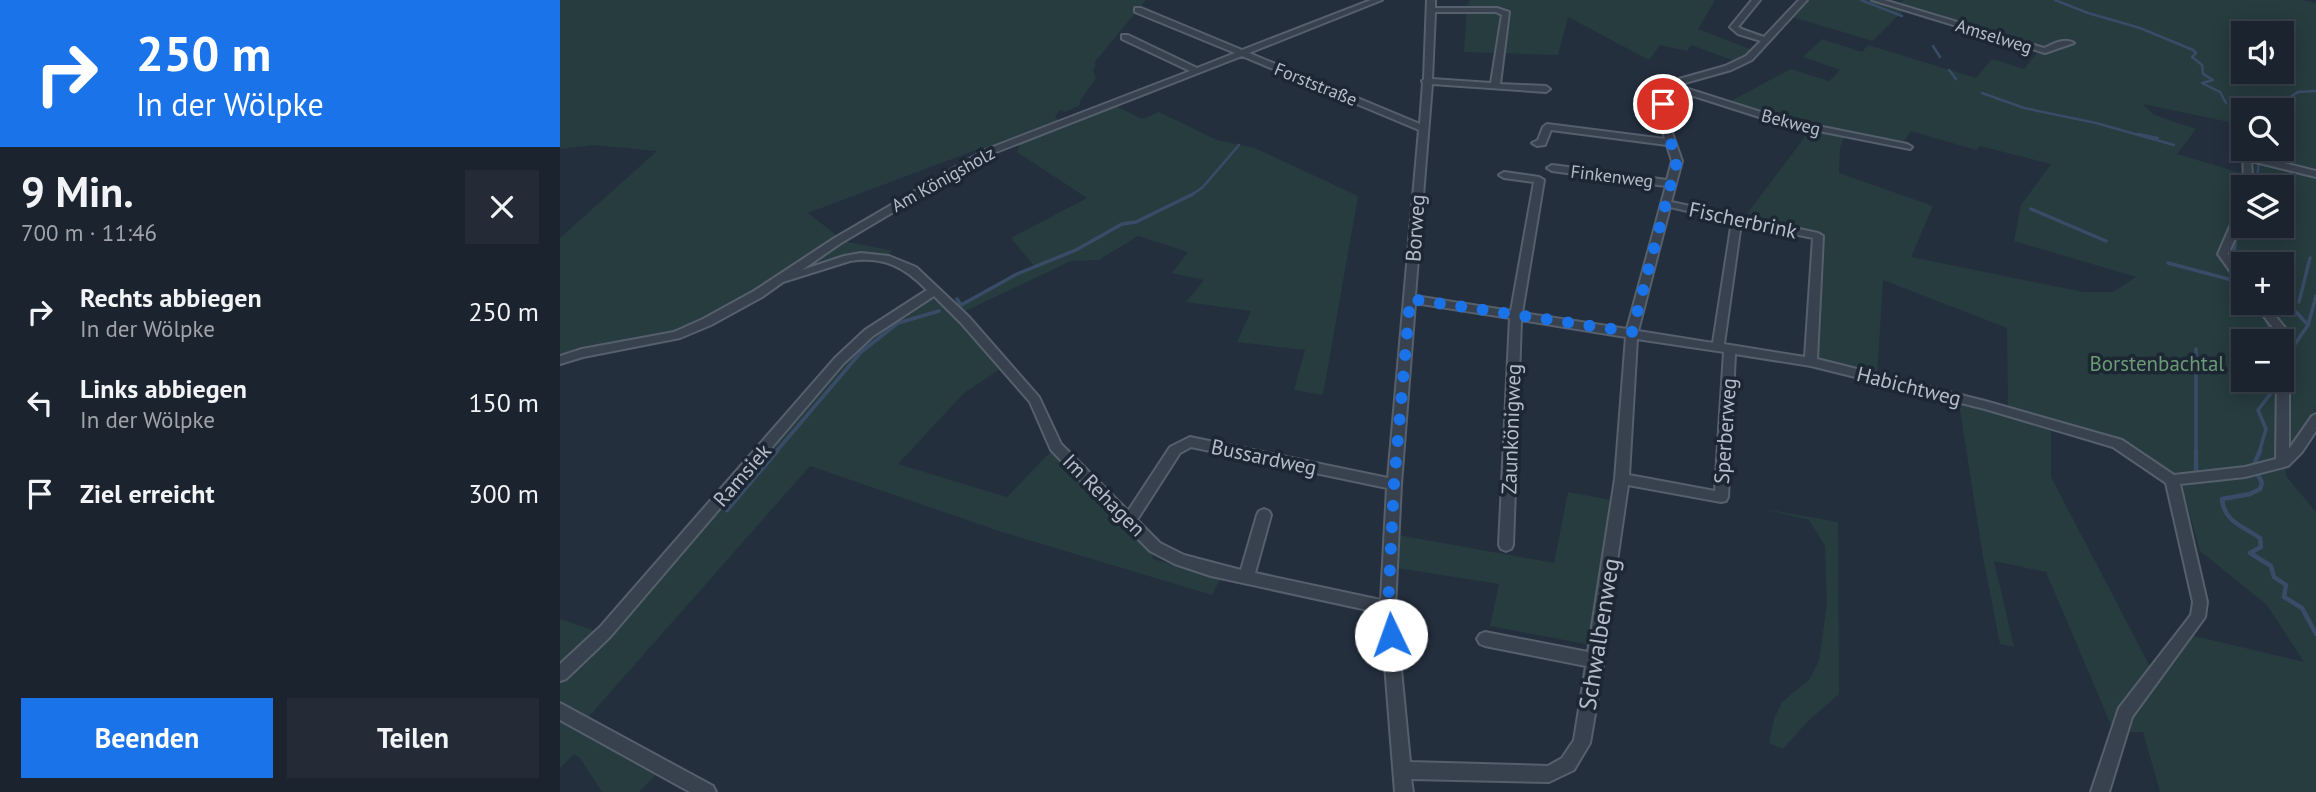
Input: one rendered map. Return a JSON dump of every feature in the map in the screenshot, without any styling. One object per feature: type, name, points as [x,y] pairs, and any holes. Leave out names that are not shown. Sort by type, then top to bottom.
[{"type":"street","name":"Am Königsholz","points":[[560,360],[582,353],[676,335],[758,294],[777,279],[988,152],[1378,0]]},
{"type":"street","points":[[1756,0],[1734,27],[1767,40]]},
{"type":"street","name":"Amselweg","points":[[1876,0],[2045,51],[2059,44],[2070,43]]},
{"type":"street","points":[[1677,88],[1682,81],[1741,63],[1767,40],[1800,1]]},
{"type":"street","points":[[1431,5],[1497,10],[1506,14],[1495,86]]},
{"type":"street","name":"Borweg","points":[[1404,792],[1388,608],[1394,484],[1431,5]]},
{"type":"street","name":"Forststraße","points":[[1138,10],[1422,128]]},
{"type":"street","points":[[1125,37],[1195,70]]},
{"type":"street","points":[[1426,81],[1546,89]]},
{"type":"street","name":"Schwalbenweg","points":[[1403,770],[1549,774],[1568,764],[1582,743],[1622,479],[1632,332],[1668,204],[1677,161],[1662,116],[1662,108],[1677,88]]},
{"type":"street","name":"Bekweg","points":[[1677,88],[1781,121],[1907,147]]},
{"type":"street","points":[[1537,142],[1542,143],[1546,127],[1672,143]]},
{"type":"street","points":[[2267,161],[2316,174]]},
{"type":"street","name":"Finkenweg","points":[[1552,168],[1672,184]]},
{"type":"street","name":"Zaunkönigweg","points":[[1504,175],[1539,180],[1516,314],[1506,545]]},
{"type":"street","name":"Fischerbrink","points":[[1668,204],[1818,236],[1811,362]]},
{"type":"street","points":[[1724,347],[1737,218]]},
{"type":"street","points":[[2231,236],[2223,254],[2231,265]]},
{"type":"street","name":"Im Rehagen","points":[[777,279],[848,258],[883,258],[912,269],[935,290],[1035,400],[1056,447],[1155,547],[1190,564],[1246,579],[1388,608]]},
{"type":"street","name":"Ramsiek","points":[[560,674],[614,621],[839,361],[869,333],[935,290]]},
{"type":"street","points":[[1410,299],[1632,332]]},
{"type":"street","points":[[2269,315],[2280,329],[2286,352],[2283,369],[2283,462]]},
{"type":"street","name":"Habichtweg","points":[[1632,332],[1811,362],[1985,405],[2117,443],[2172,480]]},
{"type":"street","name":"Sperberweg","points":[[1622,479],[1721,497],[1724,347]]},
{"type":"street","points":[[2100,792],[2124,713],[2198,617],[2200,602],[2172,480],[2267,467],[2283,462],[2304,441],[2316,419]]},
{"type":"street","name":"Bussardweg","points":[[1130,520],[1175,450],[1191,442],[1394,484]]},
{"type":"street","points":[[1246,579],[1264,515]]},
{"type":"street","points":[[1485,639],[1596,661]]},
{"type":"street","points":[[560,711],[707,792]]},
{"type":"green space","points":[[560,0],[1146,0],[1094,63],[1096,78],[1080,105],[1065,112],[1060,110],[1055,117],[1063,124],[1112,104],[1142,119],[1159,112],[1217,140],[1255,148],[1358,196],[1323,395],[1294,390],[1305,350],[1237,342],[1251,311],[1186,302],[1204,280],[1172,273],[1188,252],[1138,236],[1099,260],[1071,261],[957,315],[1002,368],[964,393],[898,464],[1007,497],[1058,444],[1152,549],[1153,559],[1220,579],[1212,595],[1002,532],[810,466],[585,721],[659,772],[639,792],[602,792],[580,758],[574,754],[560,768],[560,619],[602,633],[866,333],[929,286],[952,311],[1034,266],[1011,238],[1087,198],[1017,152],[1022,141],[992,152],[984,147],[808,213],[844,241],[893,251],[882,259],[845,263],[772,286],[708,324],[560,362],[560,238],[657,151],[594,145],[560,149]]},
{"type":"green space","points":[[1470,0],[1715,0],[1698,29],[1755,51],[1737,62],[1691,45],[1687,51],[1660,45],[1649,60],[1568,17],[1558,55],[1464,52],[1467,6]]},
{"type":"green space","name":"Borstenbachtal","points":[[1806,0],[1881,0],[1897,5],[1904,0],[2302,0],[2316,3],[2316,407],[2303,437],[2285,459],[2286,476],[2316,512],[2316,792],[2160,792],[2143,732],[2114,732],[2046,572],[1994,561],[2014,647],[2000,644],[1983,557],[1958,397],[2008,409],[2007,328],[1883,280],[1877,377],[1817,361],[1821,237],[1744,218],[1807,134],[1729,102],[1791,69],[1829,81],[1840,70],[1803,57],[1822,39],[1862,52],[1868,45],[1976,78],[1992,59],[2024,69],[2041,48],[1907,7],[1873,41],[1792,17]],"holes":[[[2231,98],[2294,98],[2294,161],[2253,161],[2255,175],[2294,175],[2294,238],[2231,238],[2231,175],[2248,175],[2177,154],[2196,129],[2154,115],[2143,104],[2231,122]],[[1847,131],[1903,143],[1911,131],[1976,150],[1980,146],[2051,164],[2021,205],[2014,241],[2136,277],[2113,292],[2084,292],[1911,257],[1933,206],[1839,173],[1840,148]],[[2051,422],[2119,439],[2181,483],[2200,551],[2267,605],[2304,662],[2190,635],[2156,678],[2051,477]]]},
{"type":"green space","points":[[1568,492],[1611,500],[1591,645],[1490,626],[1499,584],[1397,568],[1398,535],[1554,563]]},
{"type":"green space","points":[[1764,509],[1838,522],[1839,694],[1808,721],[1783,749],[1769,743],[1774,719],[1782,702],[1809,680],[1819,661],[1827,604],[1825,546],[1809,520]]},
{"type":"waterway","points":[[1861,0],[1902,16]]},
{"type":"waterway","points":[[2055,0],[2140,28],[2193,50],[2196,53],[2192,57],[2202,65],[2203,74],[2213,80],[2202,83],[2220,92],[2226,103]]},
{"type":"waterway","points":[[1933,46],[1940,57]]},
{"type":"waterway","points":[[1949,70],[1956,79]]},
{"type":"waterway","points":[[2289,98],[2298,92],[2316,91]]},
{"type":"waterway","points":[[1982,93],[2024,108],[2096,123],[2174,145]]},
{"type":"waterway","points":[[2138,134],[2158,138]]},
{"type":"waterway","points":[[1193,194],[1203,187],[1239,145]]},
{"type":"waterway","points":[[2257,175],[2259,161]]},
{"type":"waterway","points":[[957,299],[961,305],[1017,274],[1076,250],[1122,224],[1136,222],[1193,194]]},
{"type":"waterway","points":[[2031,209],[2106,241]]},
{"type":"waterway","points":[[2234,252],[2235,239]]},
{"type":"waterway","points":[[2299,302],[2310,258]]},
{"type":"waterway","points":[[2168,263],[2231,280]]},
{"type":"waterway","points":[[2308,325],[2316,296]]},
{"type":"waterway","points":[[775,453],[861,352],[898,323],[939,311]]},
{"type":"waterway","points":[[2296,312],[2308,325]]},
{"type":"waterway","points":[[2264,315],[2270,329]]},
{"type":"waterway","points":[[2294,346],[2308,325]]},
{"type":"waterway","points":[[2196,349],[2196,473]]},
{"type":"waterway","points":[[2259,453],[2266,429],[2258,410],[2272,392]]},
{"type":"waterway","points":[[727,510],[777,451]]},
{"type":"waterway","points":[[2255,462],[2260,451]]},
{"type":"waterway","points":[[2258,475],[2262,483],[2260,489],[2250,494],[2222,499],[2226,513],[2235,523],[2260,538],[2261,547],[2250,553],[2271,566],[2274,577],[2286,585],[2284,597],[2302,608],[2316,634]]},
{"type":"route","points":[[1391,635],[1388,608],[1394,484],[1410,299],[1632,332],[1668,204],[1677,161],[1662,116],[1663,104]]}]
